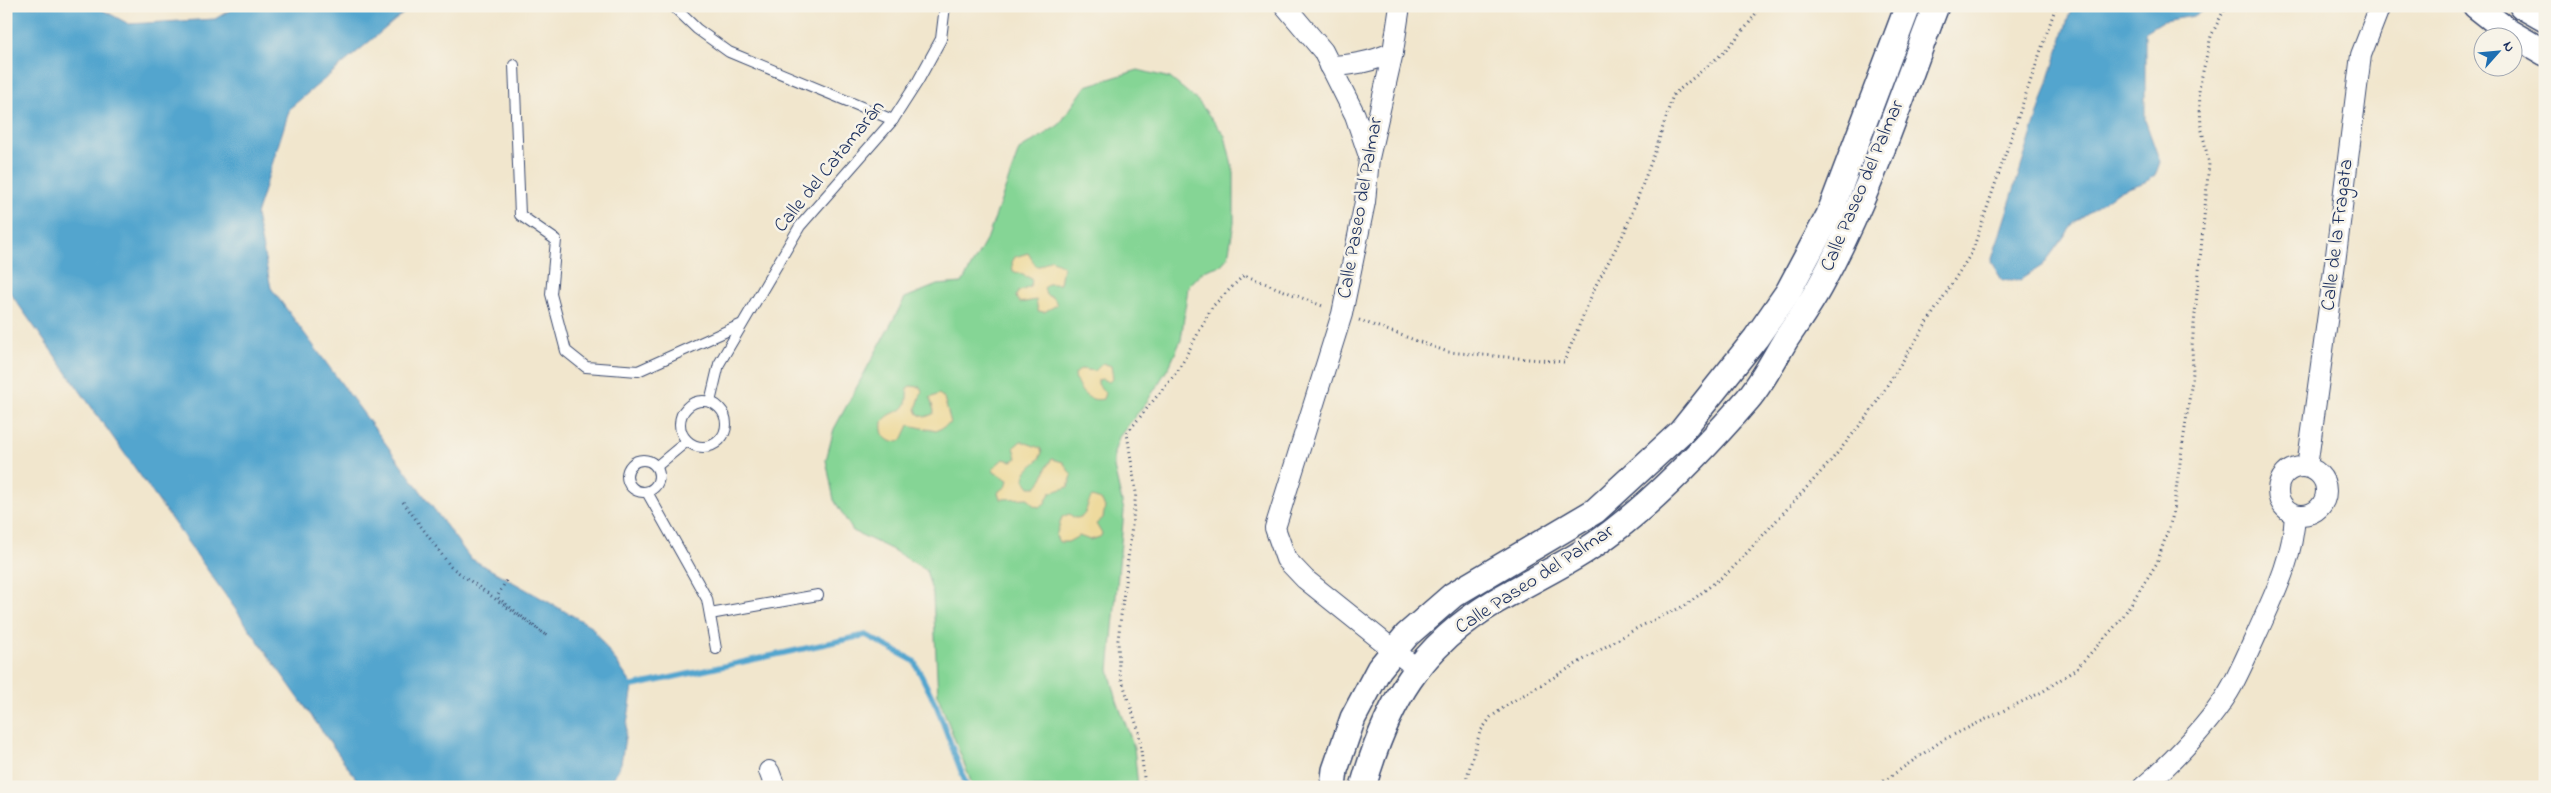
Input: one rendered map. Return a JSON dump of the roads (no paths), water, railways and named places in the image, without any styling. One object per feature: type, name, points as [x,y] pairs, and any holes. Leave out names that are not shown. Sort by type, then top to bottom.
[{"type":"street","points":[[1285,6],[1323,51],[1355,115],[1369,158]]},
{"type":"street","name":"Calle Paseo del Palmar","points":[[1400,6],[1393,52],[1369,158],[1365,202],[1342,314],[1275,528],[1286,559],[1305,579],[1416,668]]},
{"type":"street","name":"Calle Paseo del Palmar","points":[[1333,787],[1335,770],[1353,718],[1379,669],[1407,635],[1453,595],[1595,511],[1681,432],[1737,362],[1788,292],[1829,215],[1908,6]]},
{"type":"street","name":"Calle Paseo del Palmar","points":[[1362,787],[1374,745],[1388,714],[1416,668],[1461,624],[1496,601],[1572,560],[1613,531],[1657,494],[1701,451],[1751,396],[1821,286],[1850,227],[1936,6]]},
{"type":"street","name":"Calle de la Fragata","points":[[2307,467],[2336,263],[2361,55],[2380,6]]},
{"type":"street","points":[[2476,6],[2503,28],[2545,53]]},
{"type":"street","points":[[2522,6],[2545,19]]},
{"type":"street","points":[[1330,66],[1351,65],[1376,60],[1393,52]]},
{"type":"street","points":[[2307,467],[2319,473],[2326,484],[2327,497],[2320,509],[2309,516],[2295,515],[2284,509],[2278,498],[2278,485],[2284,474],[2294,468],[2307,467]]},
{"type":"street","points":[[2143,787],[2160,774],[2205,722],[2231,688],[2285,572],[2294,537],[2295,515]]},
{"type":"lane","points":[[673,6],[729,52],[893,120]]},
{"type":"lane","name":"Calle del Catamarán","points":[[710,402],[719,364],[740,325],[800,226],[893,120],[941,39],[945,6]]},
{"type":"lane","points":[[514,65],[520,215],[556,240],[551,294],[566,351],[586,367],[638,371],[740,325]]},
{"type":"lane","points":[[697,402],[710,402],[722,410],[725,416],[726,430],[723,436],[712,446],[699,447],[687,440],[683,435],[680,422],[685,409],[697,402]]},
{"type":"lane","points":[[657,466],[687,440]]},
{"type":"lane","points":[[646,460],[657,466],[660,478],[658,484],[648,492],[635,490],[627,480],[629,467],[634,462],[646,460]]},
{"type":"lane","points":[[648,492],[707,599],[716,649]]},
{"type":"lane","points":[[710,614],[818,595]]},
{"type":"water","points":[[6,6],[95,6],[129,24],[215,19],[237,6],[412,6],[290,108],[256,215],[271,288],[470,558],[591,626],[633,686],[621,763],[609,787],[362,787],[6,287]]},
{"type":"water","points":[[2072,6],[2210,6],[2194,16],[2163,21],[2145,32],[2145,120],[2160,162],[2155,176],[2145,182],[2117,192],[2075,222],[2043,265],[2020,280],[2002,280],[1991,262]]},
{"type":"waterway","points":[[633,686],[866,635],[914,661],[937,707],[967,787]]}]
